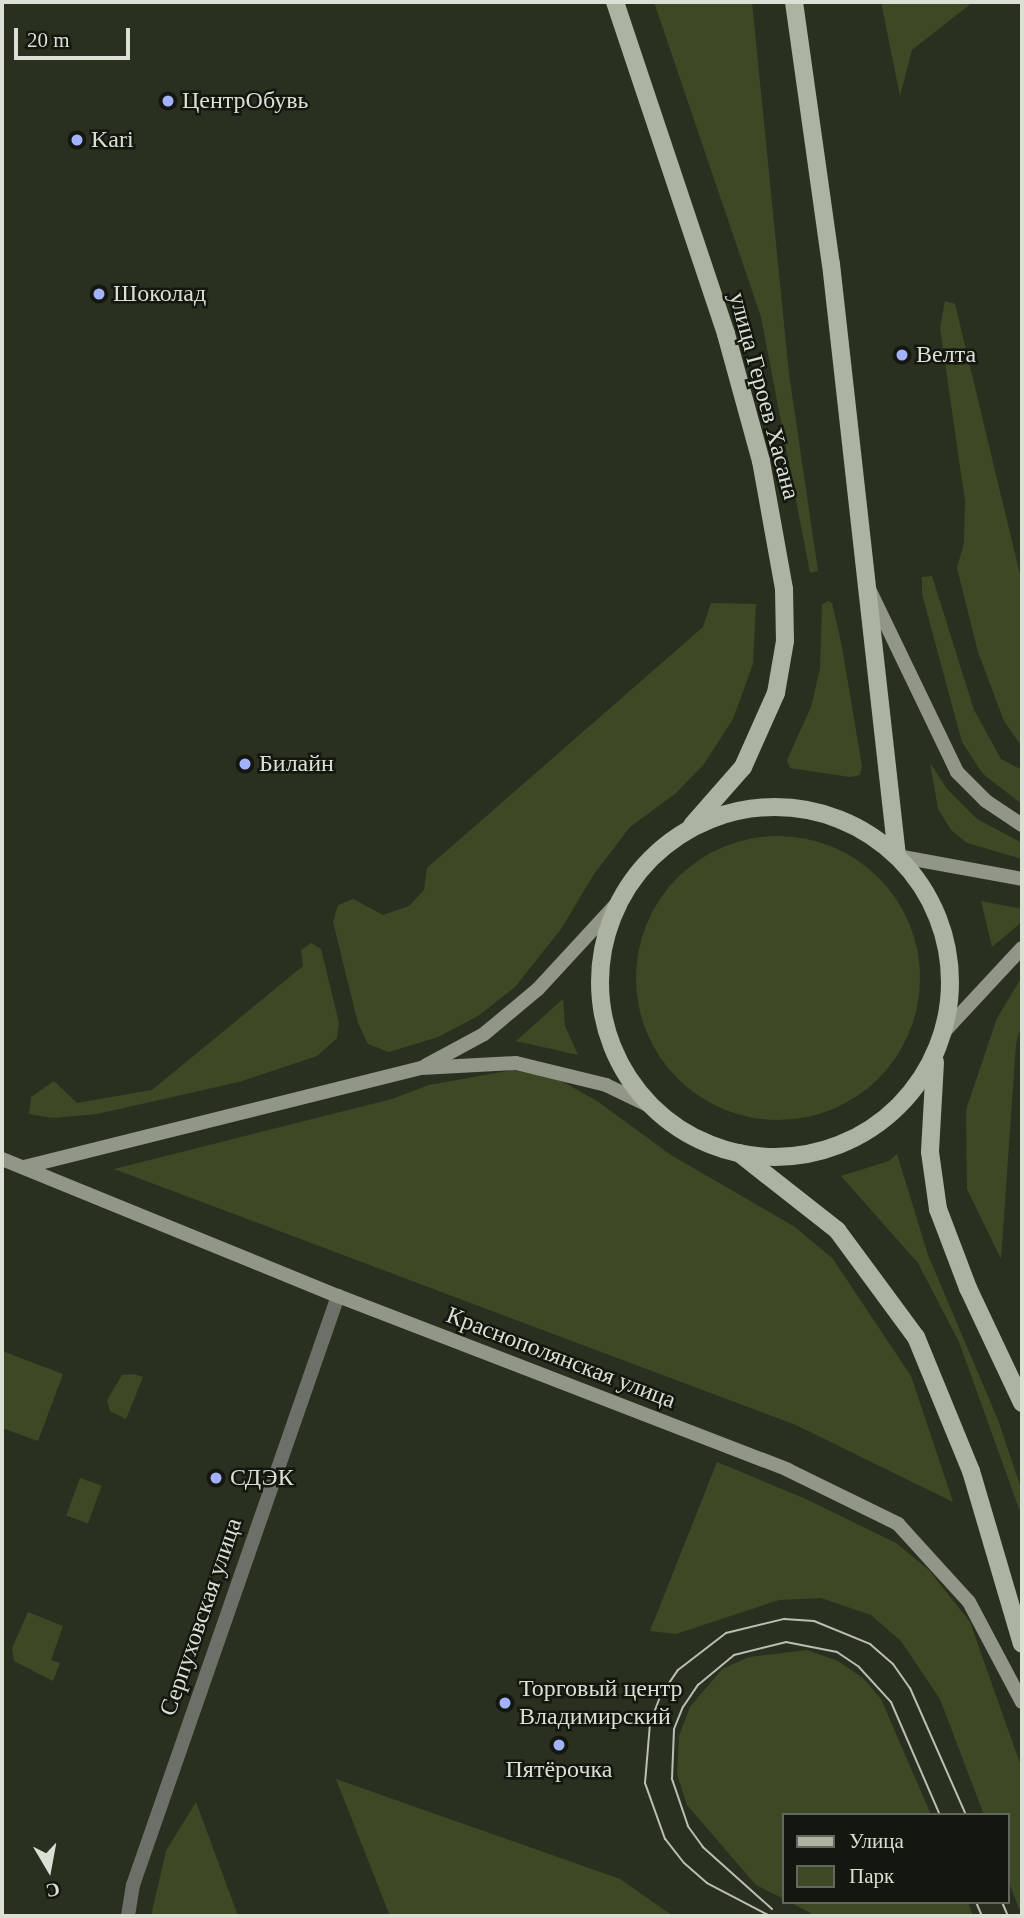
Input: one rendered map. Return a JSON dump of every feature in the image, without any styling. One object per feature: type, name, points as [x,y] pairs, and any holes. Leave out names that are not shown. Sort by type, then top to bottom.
[{"type":"main road","name":"улица Героев Хасана","points":[[615,2],[726,334],[761,461],[784,589],[785,641],[776,692],[743,767],[687,831]]},
{"type":"main road","points":[[794,2],[828,238],[897,856]]},
{"type":"main road","points":[[865,579],[957,772],[986,801],[1022,825]]},
{"type":"main road","points":[[421,1069],[484,1034],[538,989],[620,900],[638,873],[687,831],[747,809],[812,811],[872,836],[897,856],[934,908],[945,939],[949,1003],[935,1062],[930,1152],[938,1209],[968,1288],[1022,1403]]},
{"type":"main road","points":[[897,856],[1022,879]]},
{"type":"main road","points":[[620,900],[601,962],[605,1026],[616,1056],[654,1108]]},
{"type":"main road","points":[[943,1034],[1022,948]]},
{"type":"main road","points":[[738,1153],[803,1155],[834,1147],[890,1115],[935,1062]]},
{"type":"main road","points":[[24,1167],[421,1069],[516,1063],[606,1085],[654,1108],[698,1138],[738,1153],[837,1230],[916,1337],[971,1471],[1022,1644]]},
{"type":"main road","name":"Краснополянская улица","points":[[2,1159],[338,1296],[788,1470],[898,1524],[969,1602],[1022,1702]]},
{"type":"street","name":"Серпуховская улица","points":[[128,1916],[141,1860],[338,1296]]},
{"type":"green space","points":[[654,2],[752,2],[789,374],[818,571],[810,573],[761,317]]},
{"type":"green space","points":[[881,2],[973,2],[912,50],[900,96]]},
{"type":"green space","points":[[945,301],[955,304],[1022,583],[1022,747],[1004,721],[978,652],[957,568],[964,543],[965,501],[940,328]]},
{"type":"green space","points":[[932,576],[974,710],[1001,759],[1022,770],[1022,804],[983,774],[962,742],[922,594],[922,577]]},
{"type":"green space","points":[[828,601],[832,603],[842,647],[862,766],[860,775],[850,777],[790,768],[787,760],[811,707],[820,669],[822,605]]},
{"type":"green space","points":[[711,603],[756,604],[753,664],[733,719],[704,764],[675,794],[630,827],[594,874],[561,929],[515,987],[478,1016],[438,1037],[389,1052],[368,1044],[358,1023],[333,922],[338,905],[353,899],[383,915],[409,906],[424,890],[427,868],[703,627]]},
{"type":"green space","points":[[930,763],[948,790],[977,819],[1022,843],[1022,859],[967,843],[951,830],[938,809]]},
{"type":"green space","points":[[778,836],[806,839],[832,847],[857,860],[878,878],[896,899],[909,924],[917,950],[920,978],[917,1006],[909,1032],[896,1057],[878,1078],[857,1096],[832,1109],[806,1117],[778,1120],[750,1117],[724,1109],[699,1096],[678,1078],[660,1057],[647,1032],[639,1006],[636,978],[639,950],[647,924],[660,899],[678,878],[699,860],[724,847],[750,839]]},
{"type":"green space","points":[[981,901],[1022,909],[1022,922],[992,947]]},
{"type":"green space","points":[[311,943],[321,949],[339,1023],[337,1038],[317,1056],[239,1082],[97,1114],[52,1118],[29,1114],[31,1097],[54,1081],[77,1103],[152,1090],[303,966],[301,950]]},
{"type":"green space","points":[[1022,977],[1022,1023],[1016,1044],[1001,1259],[967,1189],[966,1110],[997,1018]]},
{"type":"green space","points":[[563,999],[565,1026],[578,1055],[516,1041]]},
{"type":"green space","points":[[513,1070],[558,1079],[597,1101],[671,1155],[795,1227],[833,1259],[911,1376],[953,1502],[796,1425],[114,1169],[392,1099],[429,1085]]},
{"type":"green space","points":[[897,1154],[928,1255],[998,1420],[1022,1491],[1022,1517],[959,1342],[918,1263],[841,1176],[889,1161]]},
{"type":"green space","points":[[2,1351],[63,1374],[38,1441],[2,1428]]},
{"type":"green space","points":[[134,1374],[143,1377],[126,1419],[110,1411],[107,1400],[122,1375]]},
{"type":"green space","points":[[717,1462],[806,1499],[896,1543],[929,1570],[970,1622],[1022,1769],[1022,1916],[1010,1885],[1010,1813],[983,1813],[940,1699],[901,1641],[871,1615],[821,1598],[779,1600],[676,1634],[650,1631]]},
{"type":"green space","points":[[80,1478],[102,1486],[88,1523],[66,1516]]},
{"type":"green space","points":[[28,1612],[63,1626],[51,1660],[60,1663],[53,1681],[14,1661],[12,1648]]},
{"type":"green space","points":[[807,1650],[838,1661],[863,1678],[881,1699],[930,1813],[782,1813],[782,1898],[756,1885],[687,1805],[677,1774],[679,1736],[690,1707],[722,1669],[749,1657]]},
{"type":"green space","points":[[336,1779],[620,1879],[673,1916],[390,1916]]},
{"type":"green space","points":[[196,1802],[238,1916],[151,1916],[166,1851]]},
{"type":"green space","points":[[794,1904],[969,1904],[973,1916],[816,1916]]},
{"type":"tram line","points":[[770,1916],[707,1883],[684,1863],[665,1839],[645,1783],[650,1723],[661,1695],[678,1670],[726,1633],[784,1619],[814,1621],[870,1644],[893,1664],[910,1688],[965,1813]]},
{"type":"tram line","points":[[772,1909],[703,1847],[688,1826],[672,1779],[674,1729],[683,1707],[698,1685],[734,1655],[786,1642],[837,1652],[858,1666],[891,1702],[939,1813]]},
{"type":"tram line","points":[[977,1904],[982,1916]]},
{"type":"tram line","points":[[1003,1904],[1008,1916]]},
{"type":"place","name":"ЦентрОбувь","points":[[168,101]]},
{"type":"place","name":"Kari","points":[[77,140]]},
{"type":"place","name":"Шоколад","points":[[99,294]]},
{"type":"place","name":"Велта","points":[[902,355]]},
{"type":"place","name":"Билайн","points":[[245,764]]},
{"type":"place","name":"СДЭК","points":[[216,1478]]},
{"type":"place","name":"Торговый центр Владимирский","points":[[505,1703]]},
{"type":"place","name":"Пятёрочка","points":[[559,1745]]}]
